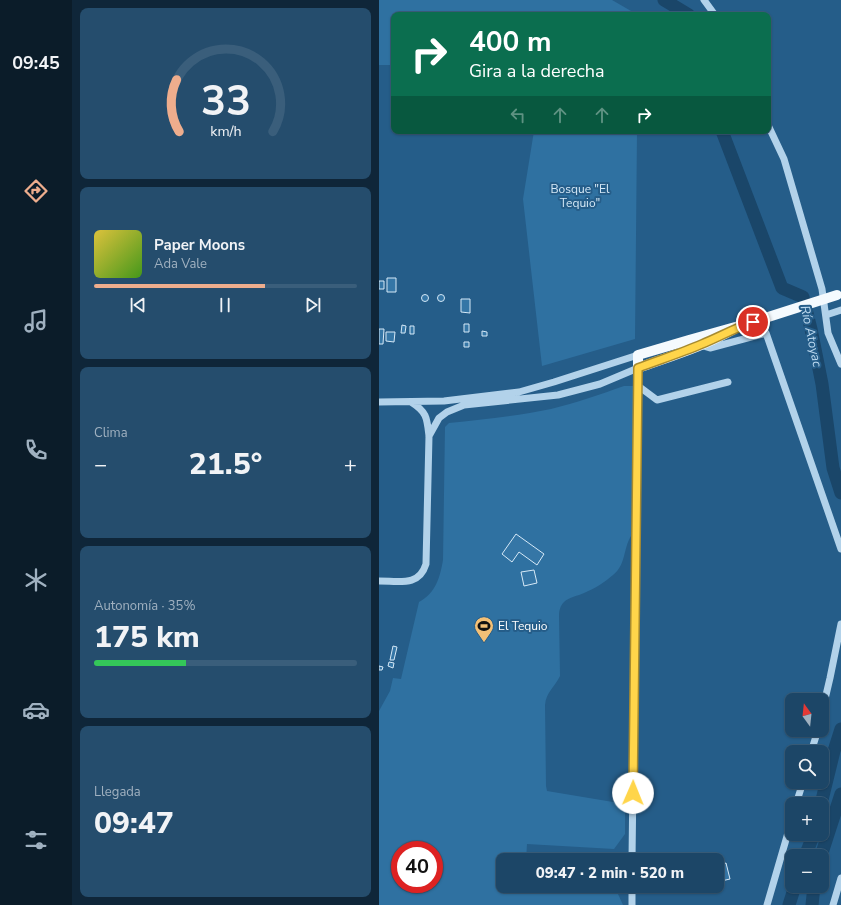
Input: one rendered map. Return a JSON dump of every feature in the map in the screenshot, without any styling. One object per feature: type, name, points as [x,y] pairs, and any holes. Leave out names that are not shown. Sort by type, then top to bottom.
[{"type":"main road","points":[[736,328],[700,345],[638,368],[638,355],[736,328],[839,295]]},
{"type":"street","points":[[704,0],[713,12]]},
{"type":"street","points":[[771,131],[784,159],[822,288],[827,315],[828,333],[841,364]]},
{"type":"street","points":[[827,315],[841,310]]},
{"type":"street","points":[[700,345],[709,348],[766,333],[841,549]]},
{"type":"street","points":[[379,402],[444,401],[519,392],[638,355]]},
{"type":"street","points":[[429,436],[439,418],[454,408],[479,403],[559,395],[600,384],[638,368],[632,853]]},
{"type":"street","points":[[637,385],[657,400],[728,382]]},
{"type":"street","points":[[379,580],[414,580],[419,578],[424,572],[426,564],[429,436],[427,419],[421,409],[411,402]]},
{"type":"street","points":[[826,693],[841,624]]},
{"type":"street","points":[[767,905],[786,841]]},
{"type":"street","points":[[833,905],[841,878]]},
{"type":"street","points":[[632,893],[632,905]]},
{"type":"green space","points":[[379,0],[612,0],[633,12],[391,12],[391,65],[379,65]]},
{"type":"green space","name":"Bosque \"El Tequio\"","points":[[534,134],[637,134],[635,339],[542,366],[523,199]]},
{"type":"green space","name":"El Tequio","points":[[624,386],[634,386],[631,536],[620,567],[617,571],[607,580],[588,591],[566,600],[560,609],[560,676],[549,693],[545,705],[546,786],[547,791],[625,804],[625,834],[614,849],[527,844],[526,853],[496,853],[496,893],[618,894],[623,905],[379,905],[379,711],[390,691],[393,678],[401,679],[419,602],[429,594],[436,584],[443,560],[445,427],[449,423],[551,409]]},
{"type":"building","points":[[387,278],[396,278],[396,292],[387,292]]},
{"type":"building","points":[[379,281],[384,281],[384,289],[379,289]]},
{"type":"building","points":[[425,295],[428,298],[425,301],[422,298]]},
{"type":"building","points":[[441,295],[444,298],[441,301],[438,298]]},
{"type":"building","points":[[461,299],[470,299],[470,313],[461,312]]},
{"type":"building","points":[[464,324],[469,324],[469,332],[464,332]]},
{"type":"building","points":[[402,325],[406,326],[405,333],[401,333]]},
{"type":"building","points":[[410,326],[414,326],[414,334],[410,334]]},
{"type":"building","points":[[379,329],[384,329],[383,344],[379,344]]},
{"type":"building","points":[[482,331],[487,332],[487,336],[482,336]]},
{"type":"building","points":[[386,332],[395,332],[394,342],[386,341]]},
{"type":"building","points":[[464,342],[469,342],[469,347],[464,347]]},
{"type":"building","points":[[516,534],[544,554],[537,565],[519,552],[512,562],[502,554]]},
{"type":"building","points":[[534,570],[537,583],[524,586],[521,572]]},
{"type":"building","points":[[393,646],[397,647],[394,660],[390,660]]},
{"type":"building","points":[[389,662],[394,663],[393,668],[388,666]]},
{"type":"building","points":[[379,666],[383,667],[382,670],[379,670]]},
{"type":"building","points":[[726,863],[730,879],[724,880],[724,864]]},
{"type":"waterway","name":"Río Atoyac","points":[[664,0],[684,12]]},
{"type":"waterway","name":"Río Atoyac","points":[[723,134],[782,288],[803,297],[822,384],[833,468],[841,493]]},
{"type":"waterway","points":[[823,797],[841,729]]},
{"type":"waterway","name":"Río Atoyac","points":[[823,849],[841,794]]},
{"type":"waterway","points":[[808,849],[811,841]]},
{"type":"waterway","points":[[789,905],[793,893]]},
{"type":"waterway","name":"Río Atoyac","points":[[812,905],[813,893]]},
{"type":"place","name":"El Tequio","points":[[484,643]]},
{"type":"route","points":[[633,793],[634,600],[638,368],[700,345],[736,328],[753,322]]}]
